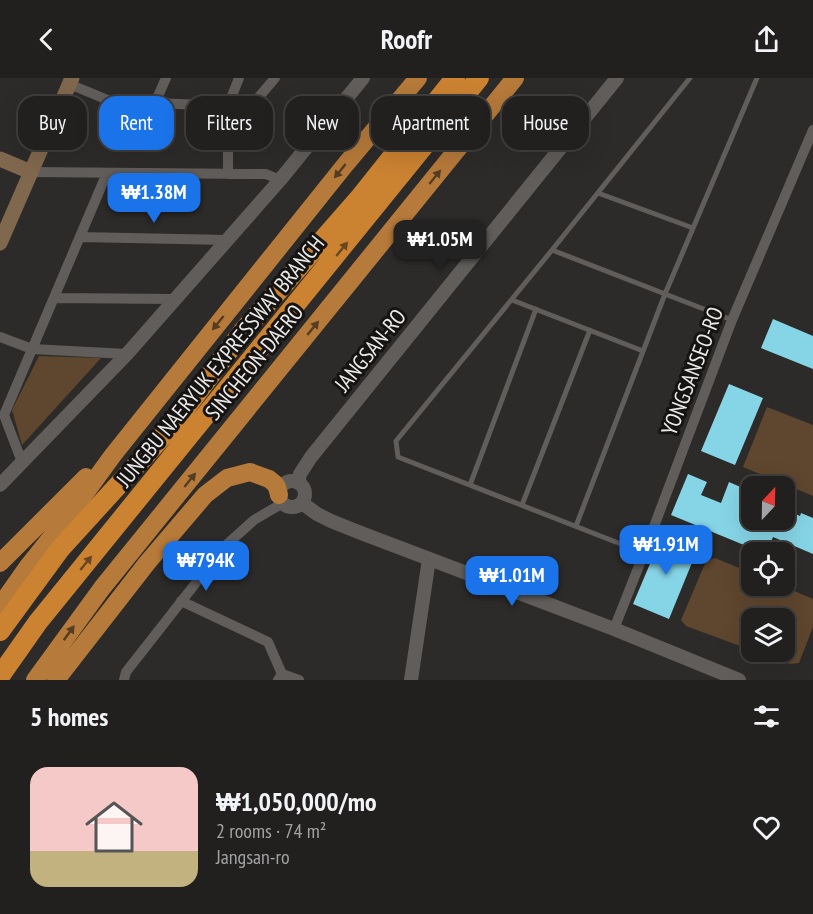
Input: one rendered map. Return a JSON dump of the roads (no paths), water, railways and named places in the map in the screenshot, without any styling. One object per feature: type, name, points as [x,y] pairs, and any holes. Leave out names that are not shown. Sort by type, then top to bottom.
[{"type":"highway","points":[[0,606],[113,455],[345,165],[418,78]]},
{"type":"highway","name":"JUNGBU NAERYUK EXPRESSWAY BRANCH","points":[[0,631],[60,549],[173,425],[244,330],[361,196],[454,78]]},
{"type":"highway","name":"JUNGBU NAERYUK EXPRESSWAY BRANCH","points":[[0,676],[38,622],[479,78]]},
{"type":"highway","name":"SINCHEON-DAERO","points":[[35,680],[102,588],[515,78]]},
{"type":"highway","points":[[0,564],[82,480],[113,455]]},
{"type":"highway","points":[[56,680],[147,562],[205,495],[227,478],[250,472],[274,483],[281,499]]},
{"type":"main road","points":[[0,243],[70,81]]},
{"type":"main road","points":[[0,159],[31,172]]},
{"type":"street","points":[[158,96],[165,78]]},
{"type":"street","points":[[232,96],[239,78]]},
{"type":"street","points":[[260,96],[275,78]]},
{"type":"street","points":[[0,485],[127,354],[280,180],[363,78]]},
{"type":"street","name":"JANGSAN-RO","points":[[298,483],[300,474],[311,457],[616,78]]},
{"type":"street","points":[[70,81],[101,96]]},
{"type":"street","name":"YONGSANSEO-RO","points":[[614,629],[732,320],[813,130]]},
{"type":"street","points":[[228,150],[228,174]]},
{"type":"street","points":[[31,172],[266,174],[280,180]]},
{"type":"street","points":[[22,462],[4,415],[107,173]]},
{"type":"street","points":[[80,237],[228,240]]},
{"type":"street","points":[[54,298],[176,299]]},
{"type":"street","points":[[0,337],[32,349],[127,354]]},
{"type":"street","points":[[124,680],[126,672],[224,547],[281,499],[282,487],[285,484],[290,482],[302,485],[305,492],[304,500],[298,506],[291,507],[281,499]]},
{"type":"street","points":[[302,503],[331,521],[614,629],[739,680]]},
{"type":"street","points":[[411,680],[429,559]]},
{"type":"street","points":[[181,601],[268,642],[280,677],[299,680]]},
{"type":"lane","points":[[644,553],[398,457],[396,441],[690,78]]},
{"type":"lane","points":[[576,526],[665,294],[757,78]]},
{"type":"lane","points":[[598,193],[693,228]]},
{"type":"lane","points":[[552,250],[732,320]]},
{"type":"lane","points":[[512,300],[643,351]]},
{"type":"lane","points":[[470,485],[536,309]]},
{"type":"lane","points":[[522,505],[590,330]]}]
